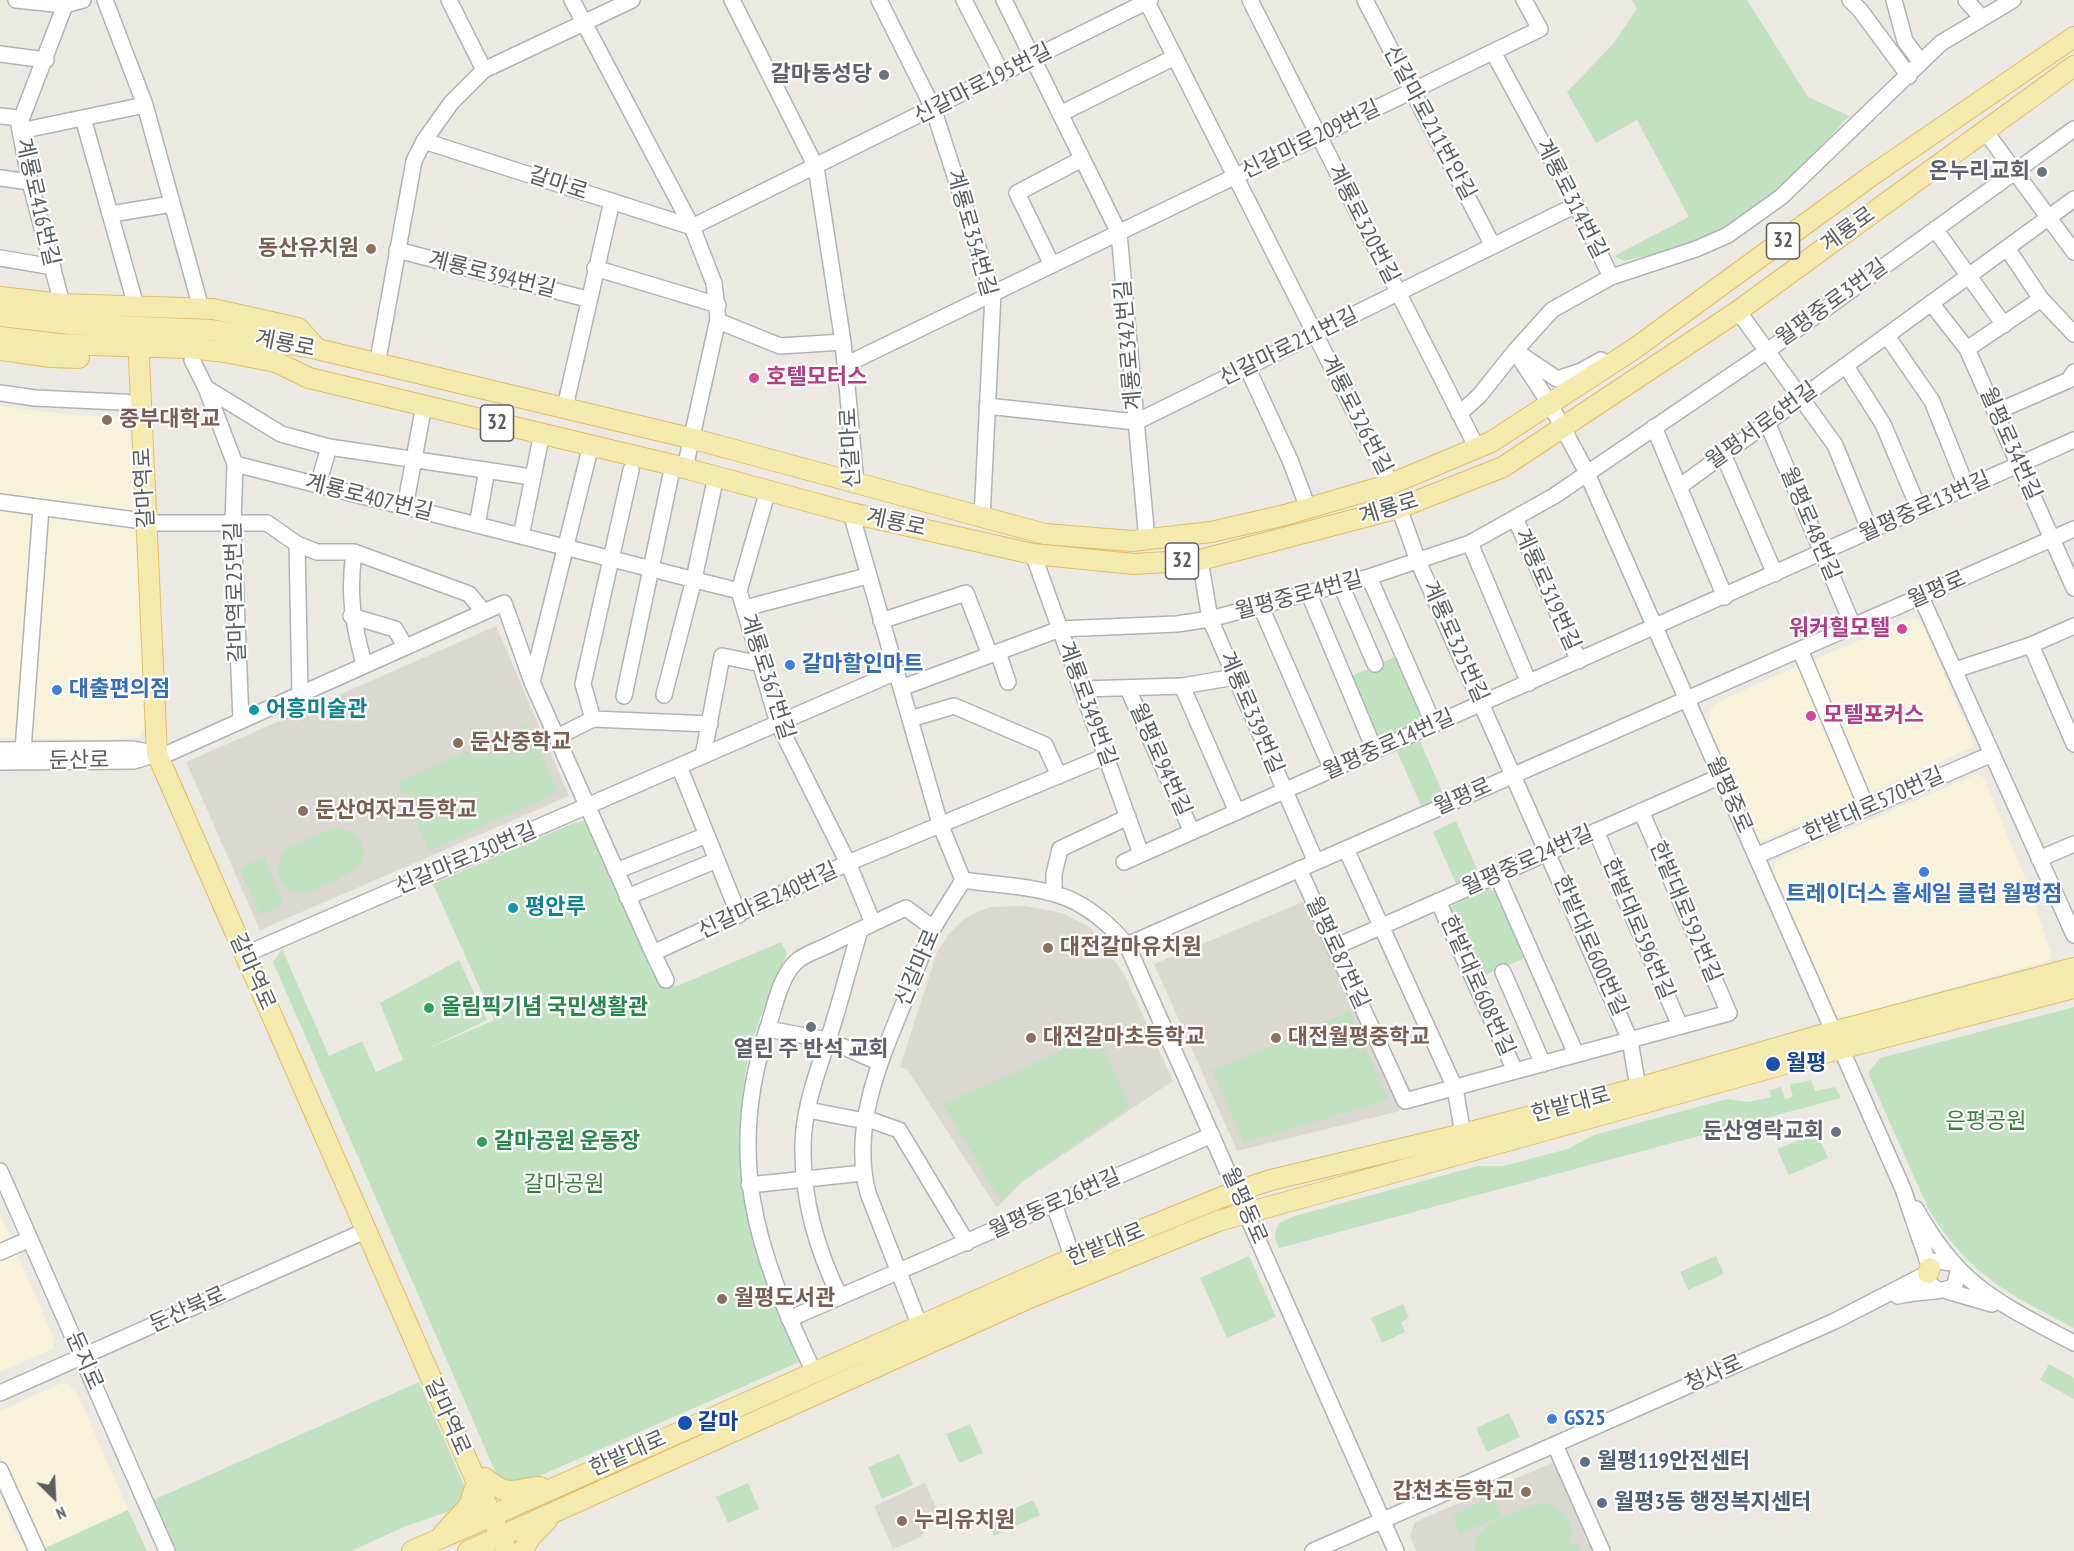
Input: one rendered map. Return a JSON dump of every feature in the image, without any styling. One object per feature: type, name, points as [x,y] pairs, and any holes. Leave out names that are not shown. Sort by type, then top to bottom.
[{"type":"main road","name":"계룡로","points":[[0,316],[70,324],[212,330],[317,349],[694,439],[1045,534],[1132,541],[1211,532],[1308,508],[1391,484],[1491,442],[1634,349],[1871,176],[2074,37]]},
{"type":"main road","name":"계룡로","points":[[0,337],[58,344],[189,348],[225,352],[276,362],[309,378],[679,466],[851,513],[1033,554],[1134,564],[1200,560],[1398,508],[1445,492],[1503,467],[1738,311],[2074,66]]},
{"type":"main road","points":[[0,297],[62,304],[201,308],[298,328],[317,349]]},
{"type":"main road","name":"32","points":[[0,350],[51,357],[192,360],[309,378]]},
{"type":"main road","name":"갈마역로","points":[[145,359],[141,403],[152,523]]},
{"type":"main road","name":"갈마역로","points":[[145,359],[162,754],[509,1543]]},
{"type":"main road","name":"신갈마로","points":[[851,513],[856,484]]},
{"type":"main road","name":"갈마역로","points":[[162,754],[253,951],[370,1229]]},
{"type":"main road","points":[[1837,1040],[2074,968]]},
{"type":"main road","name":"한밭대로","points":[[412,1551],[1075,1257],[1237,1191],[1271,1180],[1463,1134],[1638,1088],[1837,1040],[2074,988]]},
{"type":"main road","name":"한밭대로","points":[[468,1551],[509,1543],[560,1510],[907,1353],[1133,1254],[1218,1221],[1837,1040]]},
{"type":"main road","points":[[435,1541],[469,1506],[481,1480],[510,1492],[538,1487],[549,1489]]},
{"type":"main road","points":[[523,1551],[537,1530],[560,1510]]},
{"type":"street","points":[[16,0],[64,3],[83,0]]},
{"type":"street","points":[[105,0],[145,105],[201,308]]},
{"type":"street","points":[[449,0],[484,70]]},
{"type":"street","points":[[572,0],[692,227],[714,283],[718,305],[718,321],[694,439],[679,466],[651,568],[624,696]]},
{"type":"street","points":[[583,23],[632,0]]},
{"type":"street","name":"신갈마로","points":[[732,0],[816,167],[843,342],[856,484]]},
{"type":"street","name":"계룡로354번길","points":[[879,0],[933,108],[993,294],[982,518]]},
{"type":"street","points":[[964,0],[1002,74]]},
{"type":"street","name":"계룡로342번길","points":[[1004,0],[1119,233],[1147,540]]},
{"type":"street","name":"신갈마로195번길","points":[[816,167],[1148,0]]},
{"type":"street","name":"계룡로326번길","points":[[1148,0],[1391,484]]},
{"type":"street","name":"계룡로320번길","points":[[1250,0],[1477,448]]},
{"type":"street","name":"신갈마로211번안길","points":[[1365,0],[1493,246]]},
{"type":"street","name":"신갈마로209번길","points":[[845,365],[1540,29],[1524,0]]},
{"type":"street","points":[[1850,0],[1909,76]]},
{"type":"street","points":[[1894,0],[1905,41],[1920,61]]},
{"type":"street","points":[[1966,0],[1982,18]]},
{"type":"street","points":[[1611,277],[1696,249],[1728,235],[1781,197],[1941,43],[2013,0]]},
{"type":"street","name":"계룡로416번길","points":[[62,304],[30,182],[20,124],[46,60],[64,3]]},
{"type":"street","name":"계룡로394번길","points":[[377,365],[414,161],[424,141],[451,103],[484,70],[583,23]]},
{"type":"street","name":"계룡로314번길","points":[[1459,414],[1479,396],[1552,310],[1611,277],[1576,205],[1493,52]]},
{"type":"street","points":[[0,54],[46,60]]},
{"type":"street","points":[[1060,114],[1175,57]]},
{"type":"street","points":[[0,116],[20,124],[83,118],[145,105]]},
{"type":"street","points":[[83,118],[136,306]]},
{"type":"street","name":"월평중로3번길","points":[[1586,471],[1767,351],[2074,129]]},
{"type":"street","points":[[1985,131],[2074,252]]},
{"type":"street","name":"갈마로","points":[[424,141],[692,227]]},
{"type":"street","points":[[1052,265],[1017,193],[1082,159]]},
{"type":"street","points":[[692,227],[816,167]]},
{"type":"street","points":[[0,178],[30,182]]},
{"type":"street","name":"월평서로6번길","points":[[1679,487],[2074,199]]},
{"type":"street","points":[[565,407],[587,299],[612,201]]},
{"type":"street","points":[[111,214],[172,204]]},
{"type":"street","name":"신갈마로211번길","points":[[1136,422],[1576,205]]},
{"type":"street","points":[[1935,229],[2004,325]]},
{"type":"street","points":[[2007,248],[2041,299],[2074,334]]},
{"type":"street","name":"계룡로394번길","points":[[398,250],[587,299]]},
{"type":"street","points":[[0,258],[53,267]]},
{"type":"street","points":[[595,268],[718,305]]},
{"type":"street","points":[[1967,349],[2041,299]]},
{"type":"street","name":"월평로34번길","points":[[1931,303],[1967,349],[2074,588]]},
{"type":"street","points":[[1738,311],[1835,445],[1870,531]]},
{"type":"street","points":[[718,321],[780,346],[843,342]]},
{"type":"street","points":[[1887,336],[1932,401],[1967,488]]},
{"type":"street","points":[[1515,351],[1557,379],[1594,365],[1611,354],[1634,349]]},
{"type":"street","points":[[1515,351],[1550,404]]},
{"type":"street","points":[[192,360],[206,388],[235,464]]},
{"type":"street","points":[[1845,366],[1883,424],[1919,509]]},
{"type":"street","points":[[1247,367],[1290,460],[1308,508]]},
{"type":"street","points":[[1996,412],[2072,379]]},
{"type":"street","points":[[206,388],[281,434],[329,447],[532,477]]},
{"type":"street","points":[[0,393],[35,398],[141,403]]},
{"type":"street","name":"월평중로","points":[[1550,404],[1586,471],[1903,1189]]},
{"type":"street","points":[[405,507],[424,405]]},
{"type":"street","points":[[987,406],[1136,422]]},
{"type":"street","name":"월평로48번길","points":[[1767,422],[1853,626]]},
{"type":"street","points":[[1654,427],[1725,597]]},
{"type":"street","points":[[521,536],[542,433]]},
{"type":"street","name":"월평중로13번길","points":[[1655,628],[2074,440]]},
{"type":"street","points":[[532,682],[591,445]]},
{"type":"street","points":[[318,485],[329,447]]},
{"type":"street","points":[[1724,454],[1775,574]]},
{"type":"street","name":"계룡로407번길","points":[[235,464],[739,591]]},
{"type":"street","name":"갈마역로25번길","points":[[235,464],[233,523],[241,720]]},
{"type":"street","points":[[477,525],[487,470]]},
{"type":"street","points":[[593,719],[583,684],[631,470]]},
{"type":"street","name":"월평중로4번길","points":[[901,688],[1060,629],[1177,624],[1210,619],[1369,577],[1470,543],[1554,496],[1586,471]]},
{"type":"street","points":[[664,695],[694,579],[716,476]]},
{"type":"street","name":"계룡로367번길","points":[[768,490],[739,591],[778,723],[848,863],[867,926]]},
{"type":"street","points":[[0,502],[152,523],[267,522],[297,544],[317,552],[354,552],[469,594],[483,611]]},
{"type":"street","points":[[23,750],[41,508]]},
{"type":"street","name":"계룡로325번길","points":[[1398,508],[1418,561],[1514,775]]},
{"type":"street","name":"신갈마로","points":[[851,513],[867,576],[940,824],[963,880],[933,928],[880,1063],[865,1120],[861,1146],[863,1173],[878,1223],[926,1345]]},
{"type":"street","name":"계룡로319번길","points":[[1515,518],[1579,661]]},
{"type":"street","name":"월평로","points":[[1127,945],[2074,529]]},
{"type":"street","points":[[1470,543],[1529,683]]},
{"type":"street","points":[[297,544],[300,693]]},
{"type":"street","points":[[354,552],[350,581],[351,616],[364,664]]},
{"type":"street","name":"계룡로349번길","points":[[1033,554],[1141,854]]},
{"type":"street","name":"계룡로339번길","points":[[1200,560],[1210,619],[1316,862]]},
{"type":"street","points":[[745,608],[867,576]]},
{"type":"street","points":[[1369,577],[1434,725]]},
{"type":"street","points":[[1341,585],[1375,664]]},
{"type":"street","points":[[881,621],[966,593],[1008,682]]},
{"type":"street","points":[[1309,594],[1375,751]]},
{"type":"street","points":[[1921,597],[2074,935]]},
{"type":"street","points":[[162,754],[504,603],[532,682],[652,954],[666,980]]},
{"type":"street","points":[[1261,607],[1332,770]]},
{"type":"street","points":[[351,616],[395,629],[405,646]]},
{"type":"street","points":[[1955,670],[2031,645],[2074,626]]},
{"type":"street","name":"월평중로14번길","points":[[1124,862],[1655,628]]},
{"type":"street","points":[[2031,645],[2074,744]]},
{"type":"street","points":[[1800,650],[1867,808]]},
{"type":"street","points":[[703,756],[722,656],[761,664]]},
{"type":"street","name":"신갈마로230번길","points":[[253,951],[896,672]]},
{"type":"street","points":[[1082,689],[1182,686],[1235,677]]},
{"type":"street","points":[[1182,686],[1236,812]]},
{"type":"street","name":"월평로94번길","points":[[1128,689],[1192,832]]},
{"type":"street","points":[[910,719],[954,706],[1045,745],[1059,776]]},
{"type":"street","points":[[557,737],[593,719],[710,724]]},
{"type":"street","name":"둔산로","points":[[0,750],[132,749],[162,754]]},
{"type":"street","name":"둔산로","points":[[0,762],[134,761],[162,754]]},
{"type":"street","name":"한밭대로570번길","points":[[1756,856],[1992,754]]},
{"type":"street","points":[[940,824],[1106,756]]},
{"type":"street","points":[[679,766],[739,915]]},
{"type":"street","name":"한밭대로600번길","points":[[1514,775],[1630,1040],[1638,1088]]},
{"type":"street","name":"월평중로24번길","points":[[1335,947],[1721,776]]},
{"type":"street","name":"한밭대로592번길","points":[[1641,811],[1729,1013],[1680,1026]]},
{"type":"street","points":[[1054,892],[1054,874],[1060,849],[1128,818]]},
{"type":"street","name":"신갈마로240번길","points":[[652,954],[848,863],[940,824]]},
{"type":"street","name":"한밭대로596번길","points":[[1596,831],[1680,1026]]},
{"type":"street","points":[[616,871],[706,834]]},
{"type":"street","points":[[2039,859],[2074,844]]},
{"type":"street","points":[[1346,849],[1455,1088],[1463,1134]]},
{"type":"street","points":[[627,897],[717,860]]},
{"type":"street","name":"월평로87번길","points":[[1299,869],[1405,1101],[1455,1088]]},
{"type":"street","points":[[1497,875],[1576,1054]]},
{"type":"street","name":"월평동로","points":[[963,880],[1054,892],[1090,908],[1106,921],[1127,945],[1396,1551]]},
{"type":"street","name":"한밭대로608번길","points":[[1438,901],[1515,1071]]},
{"type":"street","points":[[814,1372],[789,1319],[763,1252],[749,1185],[747,1121],[756,1062],[783,983],[796,961],[906,908],[933,928]]},
{"type":"street","points":[[840,1297],[817,1241],[802,1150],[812,1085],[867,926]]},
{"type":"street","points":[[1503,972],[1543,1064]]},
{"type":"street","points":[[1455,1088],[1680,1026]]},
{"type":"street","points":[[767,1029],[828,1040],[880,1063]]},
{"type":"street","points":[[808,1110],[865,1120],[899,1130],[967,1243]]},
{"type":"street","name":"월평동로26번길","points":[[789,1319],[1212,1135]]},
{"type":"street","name":"둔지로","points":[[0,1171],[167,1551]]},
{"type":"street","points":[[749,1185],[863,1173]]},
{"type":"street","points":[[1903,1189],[1955,1267],[1975,1286],[2009,1309]]},
{"type":"street","points":[[1903,1189],[1935,1280],[2009,1309],[2074,1343]]},
{"type":"street","points":[[1054,1204],[1070,1250],[1075,1257]]},
{"type":"street","name":"둔산북로","points":[[0,1393],[370,1229]]},
{"type":"street","points":[[0,1252],[30,1239]]},
{"type":"street","name":"청사로","points":[[1313,1551],[1873,1304],[1935,1280],[1938,1261],[1955,1267]]},
{"type":"street","points":[[1935,1280],[1958,1281],[1955,1267]]},
{"type":"street","points":[[1555,1445],[1602,1551]]},
{"type":"street","points":[[0,1470],[37,1551]]},
{"type":"shaded area","points":[[0,406],[72,415],[112,416],[125,418],[129,422],[150,723],[138,737],[107,740],[0,738]]},
{"type":"shaded area","points":[[1912,618],[1919,620],[1923,625],[1974,743],[1973,747],[1763,840],[1754,837],[1706,729],[1711,709],[1718,702],[1766,680]]},
{"type":"shaded area","points":[[496,626],[569,796],[260,930],[186,762]]},
{"type":"shaded area","points":[[1977,774],[1984,778],[2031,893],[2052,956],[2048,961],[1847,1017],[1836,1015],[1829,1006],[1771,876],[1776,861]]},
{"type":"shaded area","name":"대전월평중학교","points":[[1305,901],[1400,1111],[1237,1151],[1154,964]]},
{"type":"shaded area","name":"대전갈마초등학교","points":[[1025,906],[1062,913],[1090,927],[1124,974],[1173,1081],[1022,1182],[997,1208],[907,1069],[900,1067],[937,952],[948,935],[963,920],[977,912],[991,907]]},
{"type":"shaded area","points":[[0,1214],[54,1339],[53,1349],[0,1372]]},
{"type":"shaded area","points":[[60,1384],[68,1384],[79,1397],[128,1510],[43,1549],[0,1455],[0,1411]]},
{"type":"shaded area","name":"갑천초등학교","points":[[1554,1462],[1594,1551],[1416,1551],[1410,1536],[1415,1522]]},
{"type":"shaded area","points":[[925,1483],[941,1519],[928,1527],[921,1537],[893,1549],[874,1506]]},
{"type":"shaded area","points":[[0,1497],[16,1532],[27,1551],[0,1551]]},
{"type":"green space","points":[[1632,0],[1747,0],[1808,97],[1849,116],[1799,170],[1742,218],[1699,241],[1624,261],[1614,256],[1689,217],[1637,120],[1596,143],[1567,92],[1613,44],[1637,9]]},
{"type":"green space","points":[[1400,655],[1430,722],[1376,746],[1347,678]]},
{"type":"green space","points":[[527,724],[558,792],[429,851],[398,782]]},
{"type":"green space","points":[[1419,739],[1445,798],[1422,808],[1396,749]]},
{"type":"green space","name":"갈마공원","points":[[587,821],[657,980],[664,985],[677,986],[781,942],[787,954],[763,1011],[749,1055],[743,1093],[740,1141],[747,1214],[759,1260],[801,1361],[517,1484],[499,1480],[273,962],[282,949],[329,1056],[362,1041],[376,1072],[403,1060],[380,1003],[459,960],[487,1020],[423,1051],[494,1020],[433,884],[576,822]]},
{"type":"green space","points":[[1456,821],[1481,878],[1458,888],[1433,832]]},
{"type":"green space","points":[[337,827],[352,831],[360,841],[364,850],[360,864],[346,875],[311,891],[301,893],[286,888],[278,869],[282,854],[287,848]]},
{"type":"green space","points":[[264,857],[284,904],[260,915],[239,868]]},
{"type":"green space","points":[[1488,889],[1498,892],[1527,957],[1478,978],[1450,914],[1450,907]]},
{"type":"green space","name":"은평공원","points":[[2074,1007],[2074,1328],[1991,1280],[1958,1250],[1928,1208],[1870,1078],[1869,1071],[1880,1058]]},
{"type":"green space","points":[[1350,1011],[1388,1100],[1244,1143],[1212,1071]]},
{"type":"green space","points":[[1097,1035],[1130,1107],[1021,1181],[1001,1202],[943,1104]]},
{"type":"green space","points":[[1811,1080],[1815,1091],[1835,1087],[1841,1098],[1279,1248],[1276,1241],[1275,1233],[1279,1223],[1295,1216],[1478,1166],[1503,1166],[1568,1149],[1594,1135],[1727,1099],[1748,1102],[1771,1097],[1770,1090],[1781,1087],[1785,1099],[1793,1097],[1790,1085]]},
{"type":"green space","points":[[1809,1136],[1820,1140],[1828,1158],[1789,1175],[1777,1149]]},
{"type":"green space","points":[[1249,1256],[1276,1317],[1227,1338],[1200,1278]]},
{"type":"green space","points":[[1716,1256],[1724,1274],[1688,1290],[1680,1272]]},
{"type":"green space","points":[[1403,1304],[1409,1318],[1401,1322],[1405,1332],[1382,1343],[1371,1318]]},
{"type":"green space","points":[[2049,1364],[2074,1378],[2074,1399],[2040,1380]]},
{"type":"green space","points":[[419,1382],[465,1487],[467,1495],[455,1509],[404,1527],[351,1551],[173,1551],[151,1501]]},
{"type":"green space","points":[[1509,1413],[1520,1437],[1487,1452],[1476,1428]]},
{"type":"green space","points":[[970,1424],[983,1453],[959,1463],[946,1434]]},
{"type":"green space","points":[[899,1454],[913,1485],[882,1499],[868,1467]]},
{"type":"green space","points":[[748,1483],[759,1509],[728,1523],[716,1497]]},
{"type":"green space","points":[[1494,1497],[1502,1516],[1460,1534],[1452,1515]]},
{"type":"green space","points":[[1033,1500],[1040,1515],[994,1536],[987,1521]]},
{"type":"green space","points":[[1538,1503],[1549,1504],[1566,1514],[1572,1532],[1569,1546],[1578,1543],[1581,1551],[1475,1551],[1476,1541],[1488,1525]]},
{"type":"green space","points":[[128,1510],[147,1551],[44,1551],[43,1549]]},
{"type":"place","name":"갈마동성당","points":[[884,75]]},
{"type":"place","name":"온누리교회","points":[[2042,172]]},
{"type":"place","name":"동산유치원","points":[[371,249]]},
{"type":"place","name":"호텔모터스","points":[[754,378]]},
{"type":"place","name":"중부대학교","points":[[107,420]]},
{"type":"place","name":"워커힐모텔","points":[[1902,629]]},
{"type":"place","name":"갈마할인마트","points":[[790,665]]},
{"type":"place","name":"대출편의점","points":[[57,690]]},
{"type":"place","name":"어흥미술관","points":[[254,710]]},
{"type":"place","name":"모텔포커스","points":[[1811,716]]},
{"type":"place","name":"둔산중학교","points":[[458,743]]},
{"type":"place","name":"둔산여자고등학교","points":[[303,811]]},
{"type":"place","name":"트레이더스 홀세일 클럽 월평점","points":[[1924,872]]},
{"type":"place","name":"평안루","points":[[513,908]]},
{"type":"place","name":"대전갈마유치원","points":[[1048,948]]},
{"type":"place","name":"올림픽기념 국민생활관","points":[[429,1008]]},
{"type":"place","name":"열린 주 반석 교회","points":[[811,1027]]},
{"type":"place","name":"대전갈마초등학교","points":[[1031,1038]]},
{"type":"place","name":"대전월평중학교","points":[[1276,1038]]},
{"type":"place","name":"월평","points":[[1773,1064]]},
{"type":"place","name":"둔산영락교회","points":[[1836,1132]]},
{"type":"place","name":"갈마공원 운동장","points":[[482,1142]]},
{"type":"place","name":"월평도서관","points":[[722,1299]]},
{"type":"place","name":"GS25","points":[[1552,1419]]},
{"type":"place","name":"갈마","points":[[685,1423]]},
{"type":"place","name":"월평119안전센터","points":[[1585,1462]]},
{"type":"place","name":"갑천초등학교","points":[[1526,1492]]},
{"type":"place","name":"월평3동 행정복지센터","points":[[1602,1503]]},
{"type":"place","name":"누리유치원","points":[[902,1521]]}]
